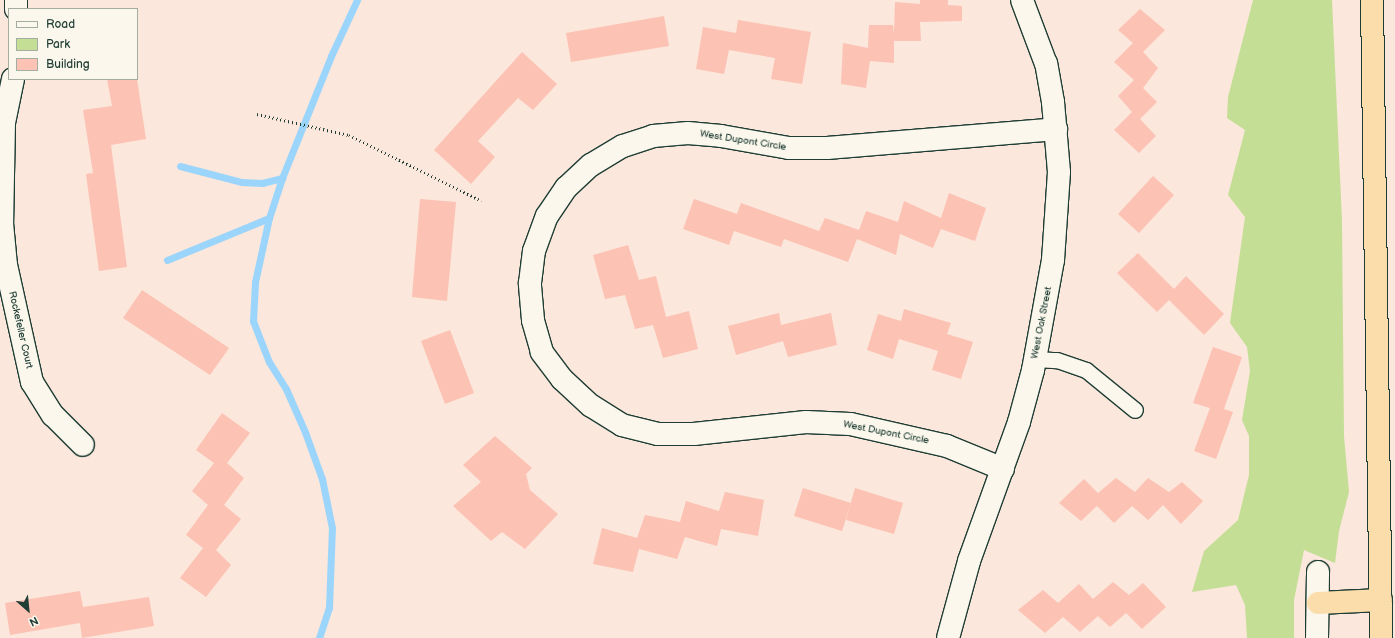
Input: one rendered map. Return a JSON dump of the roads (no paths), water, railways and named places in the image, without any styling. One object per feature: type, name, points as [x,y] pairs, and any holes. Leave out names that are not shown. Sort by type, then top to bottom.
[{"type":"highway","points":[[1372,0],[1381,638]]},
{"type":"highway","points":[[1318,603],[1381,600]]},
{"type":"street","name":"West Oak Street","points":[[948,638],[969,561],[1019,422],[1035,359],[1050,280],[1058,214],[1059,172],[1056,129],[1046,64],[1022,0]]},
{"type":"street","name":"Rockefeller Court","points":[[13,80],[4,124],[2,223],[7,272],[32,382],[53,414],[83,445]]},
{"type":"street","name":"West Dupont Circle","points":[[1003,469],[947,446],[850,424],[806,422],[694,434],[658,434],[622,425],[590,406],[562,379],[542,352],[533,320],[530,283],[534,251],[547,216],[566,188],[591,165],[623,146],[653,136],[688,133],[789,148],[827,148],[1056,129]]},
{"type":"street","points":[[1317,638],[1318,572]]},
{"type":"lane","points":[[1035,359],[1057,360],[1086,370],[1135,410]]},
{"type":"waterway","points":[[319,638],[329,608],[332,528],[322,479],[305,432],[286,389],[269,362],[253,321],[255,282],[269,218],[282,178],[331,56],[357,0]]},
{"type":"waterway","points":[[180,166],[242,182],[262,183],[282,178]]},
{"type":"waterway","points":[[167,260],[269,218]]}]
